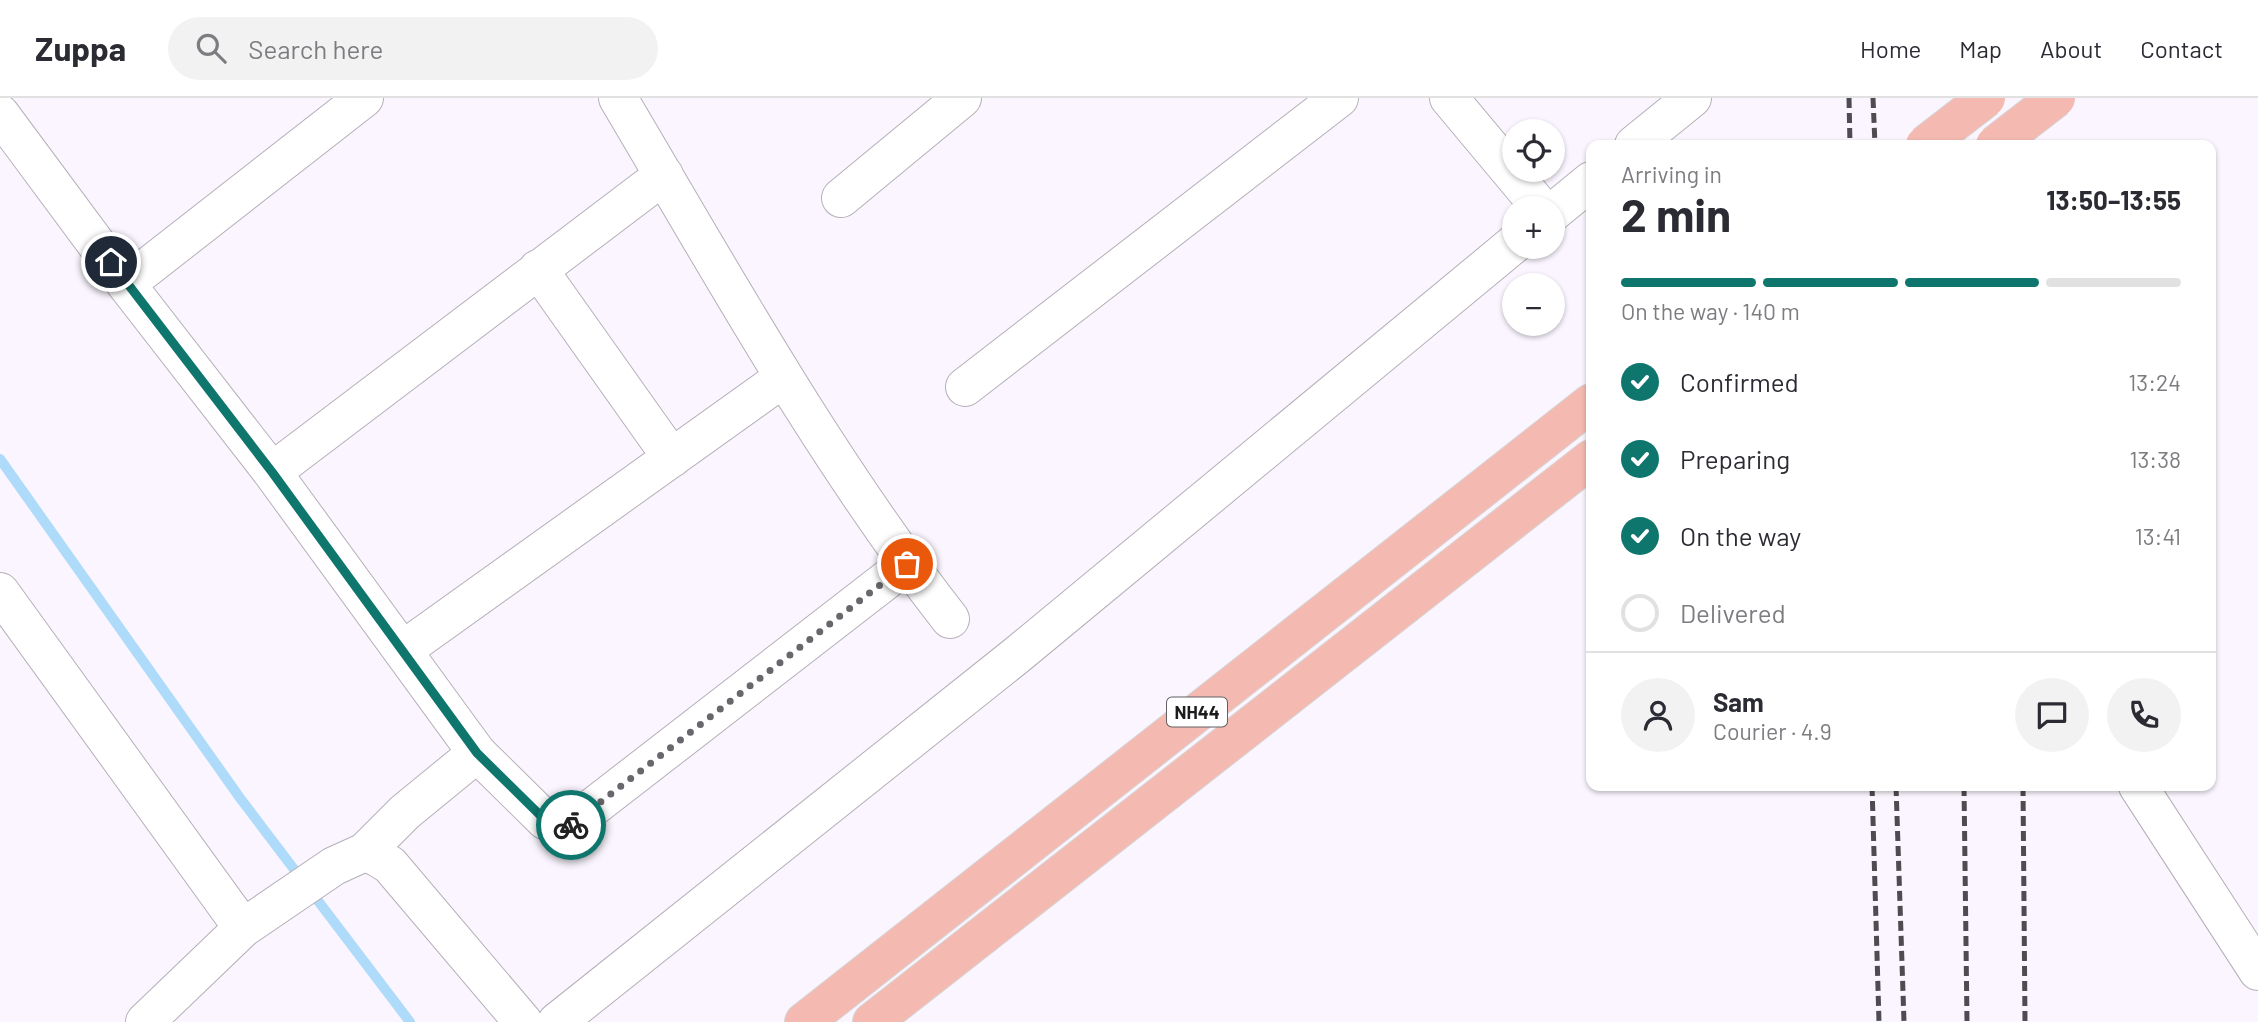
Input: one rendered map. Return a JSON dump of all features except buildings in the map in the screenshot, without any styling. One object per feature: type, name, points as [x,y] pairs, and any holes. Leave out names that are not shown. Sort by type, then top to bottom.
[{"type":"highway","points":[[1931,140],[1986,98]]},
{"type":"highway","points":[[2001,140],[2056,98]]},
{"type":"highway","name":"NH44","points":[[804,1022],[1586,407]]},
{"type":"highway","name":"NH44","points":[[872,1022],[1586,463]]},
{"type":"street","points":[[127,284],[364,98]]},
{"type":"street","points":[[618,98],[783,378],[907,564],[950,619]]},
{"type":"street","points":[[841,198],[962,98]]},
{"type":"street","points":[[965,387],[1339,98]]},
{"type":"street","points":[[1449,98],[1531,196]]},
{"type":"street","points":[[1640,140],[1692,98]]},
{"type":"street","points":[[0,114],[272,472],[477,753],[545,820],[559,826],[570,825],[907,564]]},
{"type":"street","points":[[272,472],[664,174]]},
{"type":"street","points":[[1565,202],[1586,185]]},
{"type":"street","points":[[557,1022],[1017,655],[1502,254]]},
{"type":"street","points":[[538,270],[672,458]]},
{"type":"street","points":[[403,650],[783,378]]},
{"type":"street","points":[[0,592],[243,928]]},
{"type":"street","points":[[145,1022],[243,928],[349,859],[477,753]]},
{"type":"street","points":[[2141,791],[2258,971]]},
{"type":"street","points":[[349,859],[377,856],[390,865],[523,1022]]},
{"type":"waterway","points":[[0,459],[240,798],[410,1022]]},
{"type":"railway","points":[[1849,98],[1850,140]]},
{"type":"railway","points":[[1873,98],[1875,140]]},
{"type":"railway","points":[[1872,791],[1879,1022]]},
{"type":"railway","points":[[1896,791],[1904,1022]]},
{"type":"railway","points":[[1964,791],[1967,1022]]},
{"type":"railway","points":[[2023,791],[2025,1022]]},
{"type":"way so far","points":[[571,825],[907,564]]},
{"type":"route","points":[[111,262],[272,472],[477,753],[545,820],[559,826],[571,825]]}]
